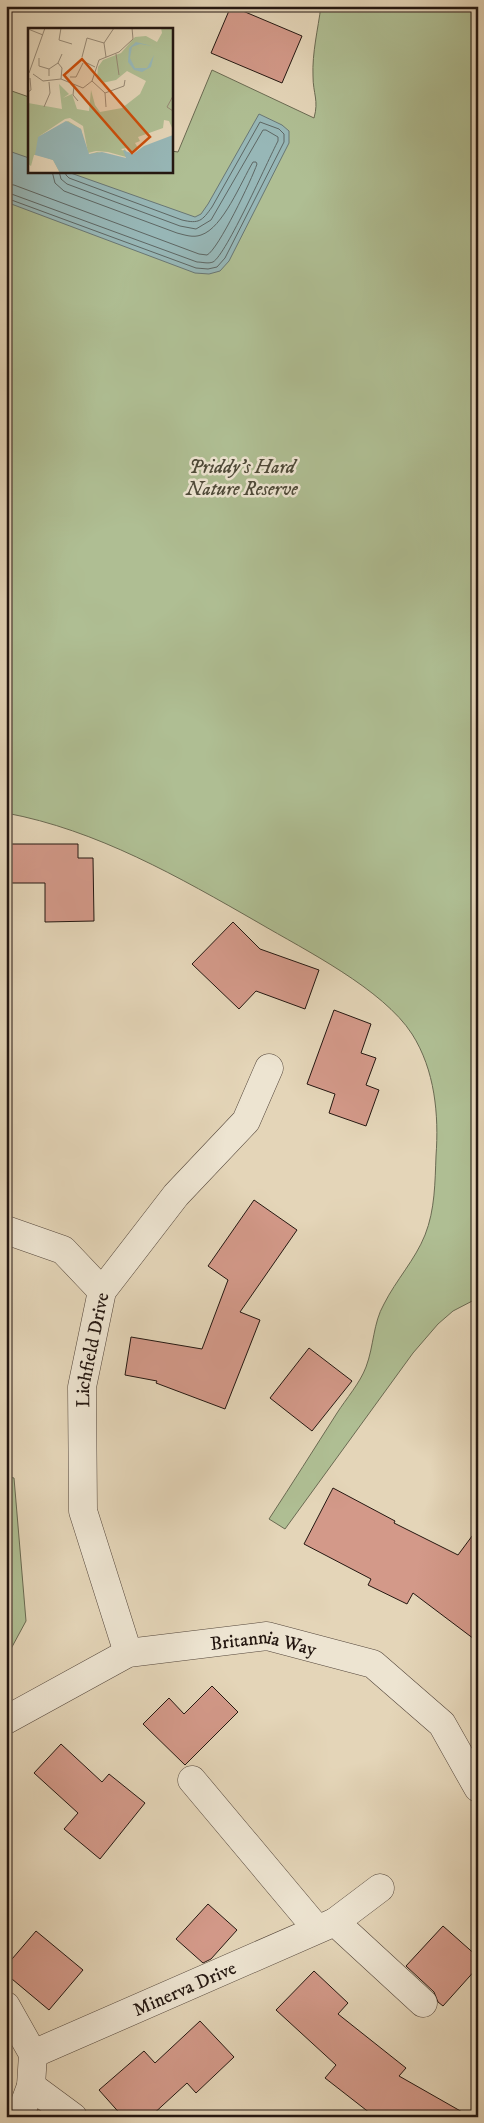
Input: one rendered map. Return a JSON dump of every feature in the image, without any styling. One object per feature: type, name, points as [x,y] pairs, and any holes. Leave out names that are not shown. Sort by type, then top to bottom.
[{"type":"street","name":"Lichfield Drive","points":[[128,1653],[82,1511],[82,1387],[102,1291],[176,1195],[246,1121],[269,1068]]},
{"type":"street","points":[[6,1230],[63,1250],[102,1291]]},
{"type":"street","name":"Britannia Way","points":[[6,1720],[128,1653],[267,1636],[373,1664],[442,1724],[478,1788]]},
{"type":"street","points":[[192,1780],[326,1926],[423,2003]]},
{"type":"street","name":"Minerva Drive","points":[[33,2054],[326,1926],[380,1888]]},
{"type":"street","points":[[6,2006],[33,2054],[31,2086],[21,2114]]},
{"type":"street","points":[[31,2086],[73,2117]]},
{"type":"green space","name":"Priddy's Hard Nature Reserve","points":[[321,6],[478,6],[478,1298],[453,1311],[438,1324],[413,1353],[285,1529],[269,1519],[360,1379],[369,1359],[380,1311],[425,1235],[431,1216],[434,1196],[437,1125],[434,1093],[426,1062],[412,1034],[399,1017],[382,1001],[342,972],[199,889],[137,857],[73,831],[6,813],[6,89],[28,97],[28,172],[172,172],[172,151],[178,152],[212,70],[314,118],[316,106],[313,59]]},
{"type":"green space","points":[[6,1476],[14,1478],[26,1621],[6,1658]]},
{"type":"water","points":[[259,114],[282,125],[289,131],[289,143],[229,261],[220,271],[209,274],[195,273],[6,202],[6,150],[28,158],[28,172],[68,172],[195,217],[201,214]]},
{"type":"building","points":[[231,6],[302,36],[282,83],[211,53]]},
{"type":"building","points":[[6,844],[78,844],[78,858],[93,858],[94,921],[45,922],[45,883],[6,883]]},
{"type":"building","points":[[233,922],[260,949],[319,970],[305,1009],[256,991],[239,1009],[192,964]]},
{"type":"building","points":[[334,1010],[371,1024],[361,1053],[376,1058],[366,1085],[379,1090],[366,1126],[329,1113],[335,1094],[307,1084]]},
{"type":"building","points":[[254,1200],[297,1230],[240,1312],[260,1320],[225,1409],[156,1383],[157,1381],[125,1375],[131,1337],[202,1349],[228,1280],[208,1266]]},
{"type":"building","points":[[309,1348],[352,1381],[312,1431],[270,1398]]},
{"type":"building","points":[[333,1488],[395,1521],[394,1523],[458,1555],[478,1528],[478,1642],[413,1593],[407,1604],[368,1585],[371,1579],[304,1544]]},
{"type":"building","points":[[212,1686],[238,1712],[185,1765],[143,1724],[169,1698],[184,1714]]},
{"type":"building","points":[[61,1744],[102,1782],[109,1774],[145,1803],[100,1859],[64,1829],[78,1813],[34,1773]]},
{"type":"building","points":[[208,1904],[237,1930],[211,1959],[203,1963],[176,1939]]},
{"type":"building","points":[[443,1926],[478,1957],[478,1967],[443,2006],[438,2002],[434,1992],[406,1966]]},
{"type":"building","points":[[36,1931],[83,1970],[49,2010],[6,1974],[6,1966]]},
{"type":"building","points":[[314,1971],[348,2003],[338,2014],[406,2068],[399,2076],[471,2117],[375,2117],[325,2078],[336,2065],[276,2010]]},
{"type":"building","points":[[200,2021],[234,2057],[196,2093],[187,2083],[150,2117],[123,2117],[99,2090],[144,2051],[155,2063]]}]
